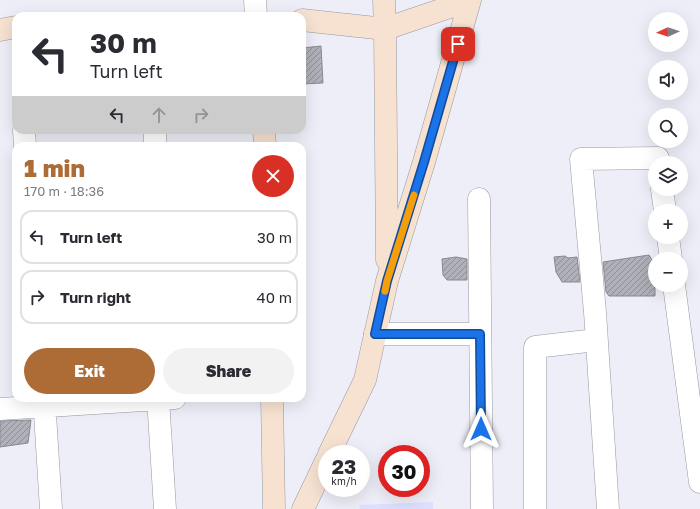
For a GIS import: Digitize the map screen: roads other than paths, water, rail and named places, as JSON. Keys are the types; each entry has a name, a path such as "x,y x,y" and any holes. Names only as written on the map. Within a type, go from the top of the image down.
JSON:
{"main road":[{"path":"384,0 387,281"},
{"path":"306,20 385,29 470,0"},
{"path":"333,445 365,380 387,281 424,162 470,0"},
{"path":"0,30 12,28"},
{"path":"272,402 274,509"},
{"path":"303,509 318,477"}],"street":[{"path":"255,0 256,12"},
{"path":"608,509 581,159 648,158"},
{"path":"479,199 482,509"},
{"path":"675,292 700,482"},
{"path":"375,334 480,334"},
{"path":"536,509 535,347 596,340"},
{"path":"0,409 44,402 51,509"},
{"path":"163,402 165,509"}]}
